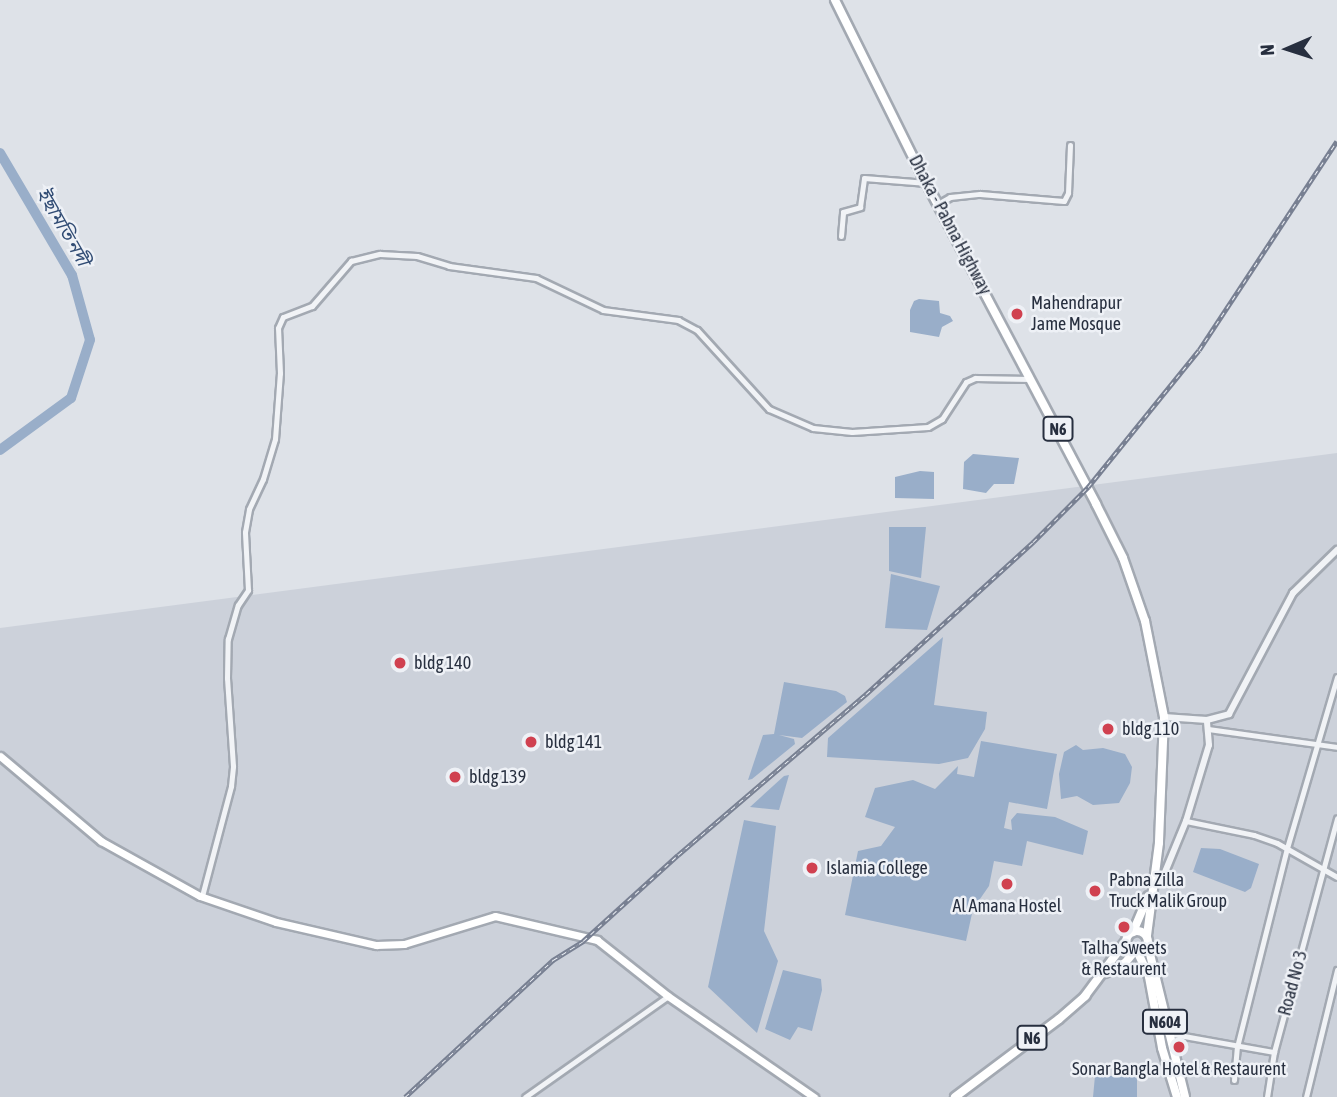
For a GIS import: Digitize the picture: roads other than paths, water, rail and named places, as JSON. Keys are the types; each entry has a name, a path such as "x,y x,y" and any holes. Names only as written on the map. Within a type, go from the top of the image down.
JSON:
{"highway":[{"name":"Dhaka - Pabna Highway","path":"835,0 927,183 1033,380 1123,558 1145,621 1164,717 1161,813 1147,936"},
{"name":"Dhaka - Pabna Highway","path":"1105,973 1133,932 1152,887"},
{"path":"1133,932 1147,936"},
{"name":"N604","path":"1147,936 1162,1048 1177,1097"},
{"name":"N604","path":"1126,941 1153,976 1185,1097"},
{"path":"1105,973 1125,963 1136,952 1148,946"},
{"name":"N6","path":"955,1097 1059,1019 1105,973"}],"main road":[{"path":"0,756 101,841 202,896 276,922 376,945 404,944 495,916 509,917 597,940 668,996 814,1097"}],"street":[{"path":"938,204 950,197 980,194 1064,201 1068,192 1070,145"},
{"path":"841,236 843,212 860,207 864,178 927,183"},
{"path":"202,896 231,786 233,766 227,678 228,639 237,605 248,590 247,517 263,480 275,439 280,373 278,327 283,317 312,306 351,261 380,254 417,256 449,266 536,278 603,310 678,320 697,330 769,409 813,428 852,432 928,427 942,419 966,382 975,378 1033,380"},
{"path":"1164,717 1207,720 1229,714 1293,593 1337,550"},
{"path":"1234,1080 1237,1047 1287,848 1337,677"},
{"path":"1152,887 1163,877 1186,821 1209,745 1207,720"},
{"path":"1208,729 1337,747"},
{"name":"Road No 3","path":"1267,1097 1274,1052 1337,818"},
{"path":"1186,821 1254,835 1287,848 1337,877"},
{"path":"1306,1097 1337,970"},
{"path":"525,1097 668,996"},
{"path":"1167,1033 1274,1052"}],"water":[{"path":"914,301 939,301 940,313 950,316 953,321 942,327 939,337 910,332 910,310"},
{"path":"973,454 1019,458 1014,484 994,484 986,493 963,489 964,462"},
{"path":"920,471 934,472 934,499 895,498 895,477"},
{"path":"889,527 926,527 921,578 889,571"},
{"path":"891,574 940,586 927,630 885,628"},
{"path":"943,637 934,705 987,712 985,729 968,758 939,764 827,757 828,738"},
{"path":"784,682 836,691 845,696 847,702 802,738 779,735 794,739 795,744 748,780 763,735 774,734"},
{"path":"981,741 1057,754 1047,809 1009,802 1004,828 1012,830 1011,820 1017,813 1055,817 1088,831 1083,855 1027,841 1022,866 994,861 989,886 973,909 966,941 845,915 858,851 881,846 895,827 865,817 875,788 913,780 935,789 958,766 957,774 974,777"},
{"path":"1076,745 1083,750 1103,748 1125,754 1132,767 1130,783 1119,803 1093,805 1077,796 1061,799 1059,774 1064,752"},
{"path":"789,775 779,810 750,807 784,776"},
{"path":"744,820 776,826 764,931 778,961 757,1033 708,987"},
{"path":"1201,848 1220,849 1259,864 1251,888 1245,892 1193,872"},
{"path":"783,970 821,979 822,990 812,1031 798,1027 790,1040 765,1029"},
{"path":"1095,1076 1137,1076 1137,1097 1093,1097"}],"waterway":[{"name":"ইছামতি নদী","path":"0,153 72,275 90,340 71,398 0,450"}],"railway":[{"path":"405,1097 553,960 583,941 678,855 866,694 1033,542 1088,487 1199,350 1337,141"}],"place":[{"name":"Mahendrapur Jame Mosque","path":"1017,314"},
{"name":"bldg 140","path":"400,663"},
{"name":"bldg 110","path":"1108,729"},
{"name":"bldg 141","path":"531,742"},
{"name":"bldg 139","path":"455,777"},
{"name":"Islamia College","path":"812,868"},
{"name":"Al Amana Hostel","path":"1007,884"},
{"name":"Pabna Zilla Truck Malik Group","path":"1095,891"},
{"name":"Talha Sweets & Restaurent","path":"1124,927"},
{"name":"Sonar Bangla Hotel & Restaurent","path":"1179,1047"}]}
